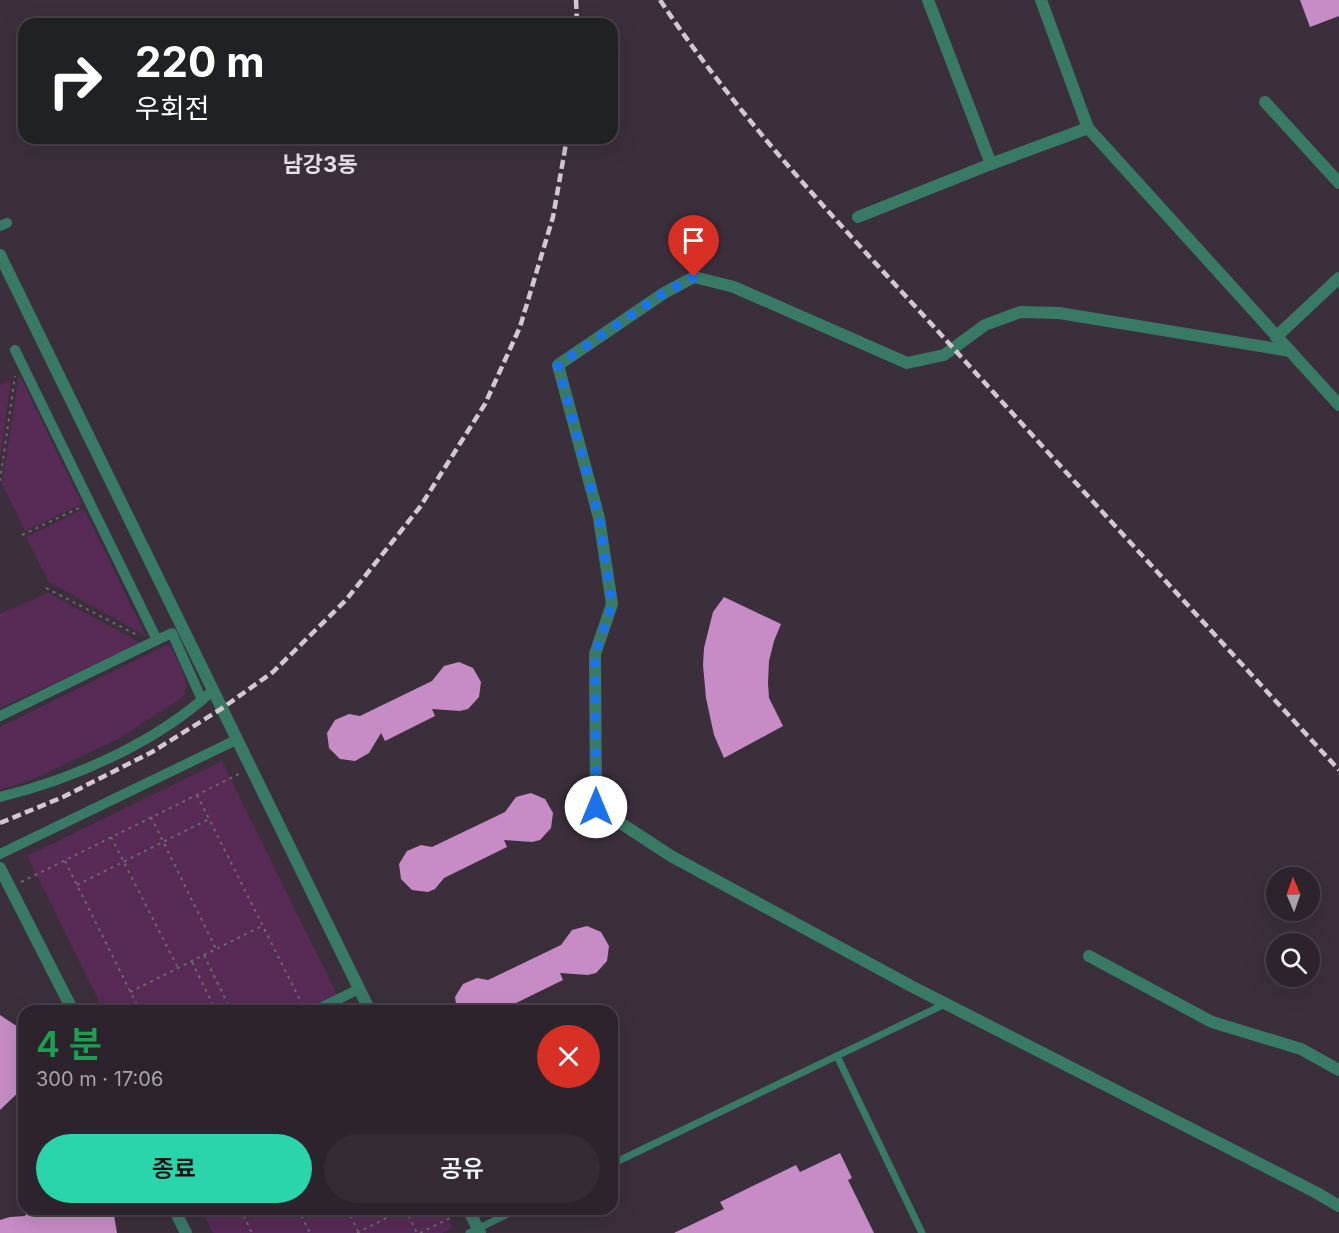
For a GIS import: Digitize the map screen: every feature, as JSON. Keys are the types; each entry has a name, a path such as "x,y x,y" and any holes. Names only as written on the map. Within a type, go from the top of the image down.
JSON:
{"street":[{"path":"928,0 991,164"},
{"path":"1041,0 1088,128 1339,405"},
{"path":"1265,102 1339,183"},
{"path":"858,217 1088,128"},
{"path":"0,255 367,1005"},
{"path":"1290,351 1059,313 1020,312 986,325 944,355 907,363 734,287 694,277 664,293 558,365 599,518 612,604 595,654 596,807 671,856 945,1004 1339,1206"},
{"path":"1276,337 1339,278"},
{"path":"16,353 90,503 154,641"},
{"path":"0,716 172,633 202,700"},
{"path":"0,797 36,788 85,769 136,744 194,708 212,691"},
{"path":"0,854 236,740"},
{"path":"0,868 70,1005"},
{"path":"1089,956 1212,1022 1301,1049 1339,1070"},
{"path":"326,1005 359,988"},
{"path":"177,1215 186,1233"},
{"path":"470,1215 475,1232"}],"lane":[{"path":"618,1161 945,1004"},
{"path":"837,1056 922,1233"},
{"path":"475,1232 507,1215"}],"path":[{"path":"0,481 16,353"},
{"path":"22,535 90,503"},
{"path":"46,588 154,641"},
{"path":"10,887 250,768"},
{"path":"197,795 302,1005"},
{"path":"152,817 216,949"},
{"path":"77,885 209,819"},
{"path":"111,837 178,968"},
{"path":"64,860 137,1005"},
{"path":"130,992 263,926"},
{"path":"204,955 228,1005"},
{"path":"192,961 213,1005"},
{"path":"243,1215 252,1233"},
{"path":"301,1215 310,1233"},
{"path":"350,1215 358,1233 393,1215"},
{"path":"408,1215 418,1233 456,1215"}],"shaded area":[{"path":"19,374 82,504 25,531 2,484"},
{"path":"11,380 0,459 0,385"},
{"path":"84,509 146,636 49,582 26,537"},
{"path":"48,593 141,643 0,708 0,614"},
{"path":"169,644 185,677 186,691 183,697 120,738 31,780 0,790 0,727"},
{"path":"222,761 342,1005 101,1005 27,856"},
{"path":"204,1215 446,1215 453,1228 442,1233 213,1233"}],"building":[{"path":"1300,0 1339,0 1339,16 1310,27"},
{"path":"724,597 781,624 769,661 768,683 769,698 783,726 724,758 714,735 706,698 703,665 704,648 713,612"},
{"path":"459,662 473,668 481,682 479,697 468,709 460,711 432,709 435,716 385,741 381,733 369,753 355,761 340,759 329,748 327,733 335,720 349,714 360,716 432,681 444,666"},
{"path":"531,793 545,799 553,813 551,828 540,840 532,842 504,840 507,847 444,878 435,889 428,892 412,890 401,879 399,864 407,851 421,845 432,847 505,812 516,797"},
{"path":"587,926 601,932 609,946 607,961 596,973 588,975 560,973 563,980 512,1005 456,1005 455,997 463,984 477,978 488,980 561,945 572,930"},
{"path":"0,1015 18,1027 18,1093 0,1110"},
{"path":"840,1153 852,1178 848,1180 874,1233 674,1233 724,1209 720,1202 796,1165 800,1172"},
{"path":"114,1215 117,1233 0,1233 0,1220 25,1216"}],"railway":[{"path":"576,0 577,18"},
{"path":"660,0 723,87 791,169 1339,770"},
{"path":"0,823 63,797 152,752 221,709 273,672 346,600 420,507 485,404 520,327 553,217 566,144"}],"district":[{"name":"남강3동","path":"320,164"}],"route":[{"path":"596,807 595,654 612,604 599,518 558,365 664,293 694,277"}]}
